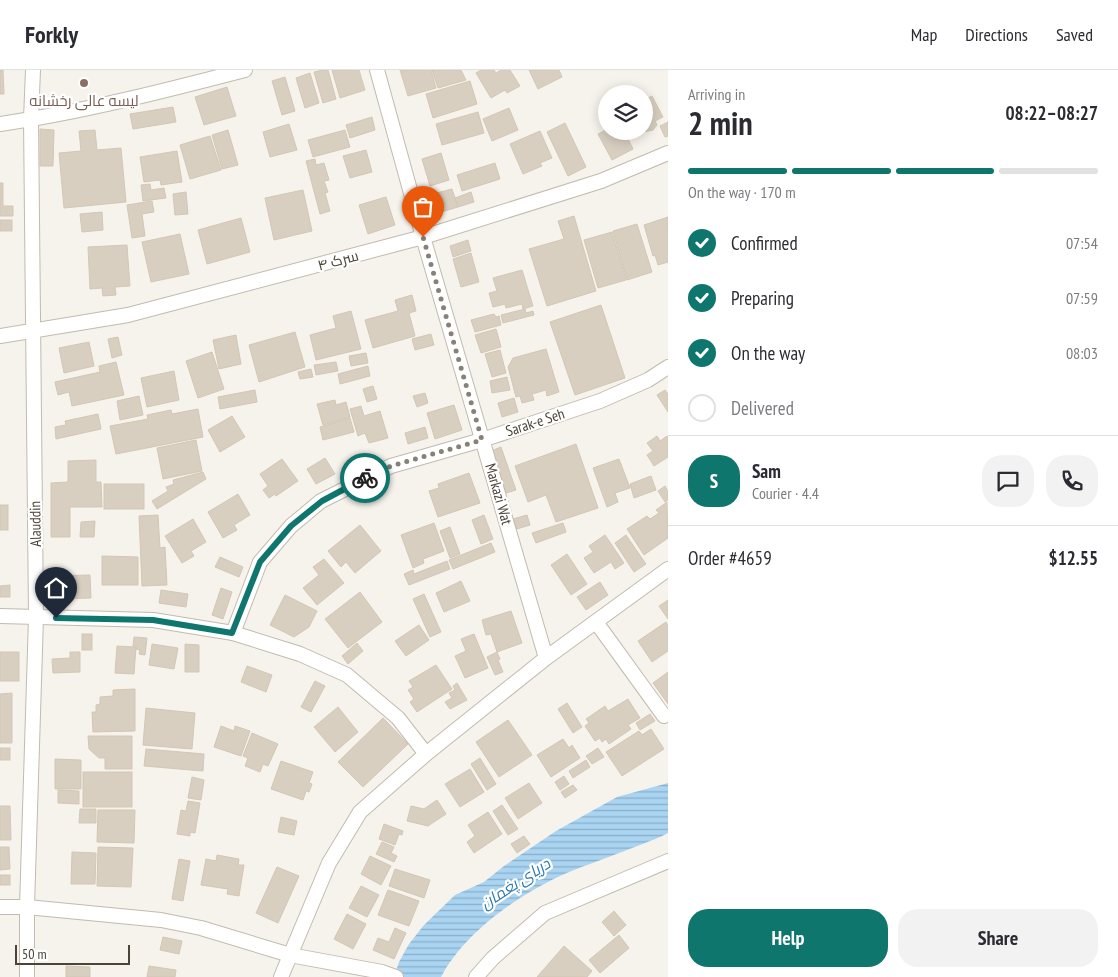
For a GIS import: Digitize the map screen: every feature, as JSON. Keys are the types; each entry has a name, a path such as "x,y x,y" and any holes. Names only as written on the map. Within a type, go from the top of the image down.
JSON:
{"street":[{"name":"Alauddin","path":"27,977 27,907 36,617 31,119 33,70"},
{"path":"0,124 183,86 245,70"},
{"name":"Markazi Wat","path":"377,70 423,237 546,658"},
{"name":"سرک ۴","path":"0,336 128,315 423,237 601,181 668,153"},
{"name":"Sarak-e Seh","path":"232,633 260,562 291,526 322,501 391,466 482,440 600,401 648,380 668,367"},
{"path":"281,977 329,863 360,812 426,754 546,658 668,569"},
{"path":"0,616 153,620 232,633 300,654 348,675 398,718 426,754"},
{"path":"596,622 664,716"},
{"path":"476,977 493,958 545,913 668,861"},
{"path":"0,907 27,907 161,920 201,928 290,955 382,972 396,977"}],"water":[{"name":"دریای پغمان","path":"668,783 668,833 560,876 520,898 501,911 467,942 452,959 441,977 394,977 399,962 409,944 424,925 455,895 484,882 556,831 617,797"}],"building":[{"path":"0,70 3,70 4,94 0,94"},
{"path":"328,70 336,99 323,103 314,72"},
{"path":"332,70 359,70 365,90 340,98"},
{"path":"400,70 431,70 436,88 408,96"},
{"path":"432,70 461,70 466,80 438,88"},
{"path":"481,70 494,70 496,73 501,70 510,70 520,86 507,93 505,90 491,98 476,73"},
{"path":"529,70 559,70 562,77 538,89"},
{"path":"310,73 319,103 305,108 296,78"},
{"path":"285,77 295,111 282,115 272,81"},
{"path":"470,81 477,104 433,118 426,94"},
{"path":"227,87 236,116 204,125 195,97"},
{"path":"653,98 663,117 655,121 657,125 653,130"},
{"path":"173,107 176,122 133,129 130,114"},
{"path":"509,108 518,130 492,141 483,119"},
{"path":"478,112 484,133 442,145 436,124"},
{"path":"372,117 375,130 350,138 346,125"},
{"path":"668,122 668,136 665,137 660,126"},
{"path":"565,123 586,167 568,176 547,132"},
{"path":"289,124 297,150 270,157 263,132"},
{"path":"40,129 54,130 53,166 40,166"},
{"path":"95,130 97,150 121,148 126,202 64,208 59,153 81,151 79,131"},
{"path":"228,130 238,165 222,169 212,135"},
{"path":"345,130 350,147 313,157 308,140"},
{"path":"540,131 552,158 540,163 542,166 523,174 510,144"},
{"path":"210,136 221,170 190,179 180,145"},
{"path":"601,140 628,140 633,149 612,160"},
{"path":"366,150 372,172 350,178 343,156"},
{"path":"177,151 182,182 161,185 160,180 144,182 140,157"},
{"path":"441,153 449,180 430,186 422,159"},
{"path":"315,159 316,165 324,163 329,180 324,181 328,192 325,193 330,211 320,214 306,161"},
{"path":"495,163 500,179 462,191 457,175"},
{"path":"0,183 3,183 3,206 13,206 13,216 0,216"},
{"path":"150,184 151,190 164,188 166,198 143,201 141,185"},
{"path":"452,189 458,207 438,213 433,194"},
{"path":"303,190 312,231 274,240 265,198"},
{"path":"186,192 188,214 175,215 173,194"},
{"path":"471,192 474,202 458,207 455,198"},
{"path":"386,197 395,225 368,234 359,205"},
{"path":"152,201 154,212 142,214 145,236 132,238 127,205"},
{"path":"102,212 103,230 82,232 80,214"},
{"path":"574,216 596,291 547,306 529,249 564,239 558,221"},
{"path":"668,217 668,262 658,265 655,255 653,256 644,225"},
{"path":"241,218 250,252 207,264 198,230"},
{"path":"0,220 12,220 12,231 0,231"},
{"path":"637,224 652,272 627,280 613,231"},
{"path":"612,232 626,280 598,288 584,240"},
{"path":"180,234 189,274 151,282 142,242"},
{"path":"468,240 471,251 453,257 450,246"},
{"path":"127,245 130,286 115,287 116,295 103,296 102,288 90,289 88,247"},
{"path":"471,253 479,282 461,287 453,259"},
{"path":"522,270 533,306 523,309 522,304 506,308 505,304 493,307 489,293 497,291 493,278"},
{"path":"412,295 416,311 409,313 415,336 373,348 365,320 398,311 395,300"},
{"path":"601,305 625,378 575,395 550,322"},
{"path":"525,309 526,313 533,311 534,315 503,323 501,315"},
{"path":"351,311 361,349 316,360 310,335 336,328 333,316"},
{"path":"494,314 496,317 499,316 501,325 475,332 471,320"},
{"path":"496,329 501,347 481,353 475,335"},
{"path":"295,332 305,367 259,382 249,345"},
{"path":"431,334 434,345 415,350 412,339"},
{"path":"236,335 241,364 219,369 213,340"},
{"path":"118,337 122,355 112,358 108,339"},
{"path":"89,342 94,366 64,373 59,348"},
{"path":"546,349 559,392 547,396 546,390 532,394 534,400 522,403 520,396 516,397 508,367 513,358"},
{"path":"500,350 506,373 492,377 485,354"},
{"path":"212,352 224,389 198,398 186,361"},
{"path":"366,353 368,363 351,366 349,356"},
{"path":"116,362 124,395 72,406 69,392 58,395 55,382 100,372 99,366"},
{"path":"336,362 338,371 316,375 314,365"},
{"path":"368,366 370,376 340,384 338,374"},
{"path":"311,369 313,377 300,379 298,372"},
{"path":"174,371 179,400 147,407 141,378"},
{"path":"507,377 510,390 492,393 490,381"},
{"path":"373,386 377,399 367,402 363,389"},
{"path":"255,390 257,402 220,409 218,397"},
{"path":"665,390 668,394 668,412 657,395"},
{"path":"425,393 428,403 417,407 413,396"},
{"path":"139,396 143,415 120,420 117,401"},
{"path":"514,398 518,412 502,417 498,403"},
{"path":"335,400 336,405 346,402 350,417 323,425 317,404"},
{"path":"454,405 462,430 435,439 427,413"},
{"path":"361,406 364,416 380,411 388,438 369,443 365,433 358,436 350,409"},
{"path":"198,409 203,437 116,454 110,426 148,419 147,415 171,410 172,414"},
{"path":"98,414 101,429 56,439 55,427 66,425 65,421"},
{"path":"232,416 245,437 220,452 208,430"},
{"path":"350,418 354,432 323,440 320,427"},
{"path":"425,427 428,438 408,444 405,433"},
{"path":"657,436 660,441 667,436 668,457 654,466 647,455 653,451 647,443"},
{"path":"196,440 202,471 163,479 157,448"},
{"path":"576,444 598,508 556,522 546,495 528,502 515,466"},
{"path":"501,447 516,490 506,493 491,451"},
{"path":"325,458 335,474 316,484 307,469"},
{"path":"282,459 298,481 276,496 275,494 269,498 263,490 268,486 260,474"},
{"path":"619,459 630,488 615,493 618,502 607,507 593,468"},
{"path":"96,460 96,482 101,482 102,507 70,507 70,537 51,537 51,483 68,482 68,461"},
{"path":"203,472 206,479 157,509 152,501 168,491 166,487 174,484 173,480"},
{"path":"469,473 480,503 438,517 429,491 439,488 438,484"},
{"path":"651,476 656,490 634,498 630,484"},
{"path":"104,484 144,484 144,509 104,509"},
{"path":"665,486 668,491 668,500 665,502 658,491"},
{"path":"238,494 250,515 234,525 237,530 223,538 208,512"},
{"path":"667,502 668,538 644,555 627,529 647,516 650,519 659,513 656,510"},
{"path":"0,505 8,505 8,530 0,530"},
{"path":"158,515 160,548 165,547 167,585 142,586 139,516"},
{"path":"484,515 493,539 481,544 472,520"},
{"path":"527,515 530,525 517,529 513,519"},
{"path":"193,519 206,542 191,551 194,556 182,563 165,536"},
{"path":"95,521 94,537 80,537 81,522"},
{"path":"434,523 444,551 423,559 424,563 413,568 401,535"},
{"path":"563,523 566,532 536,543 532,533"},
{"path":"360,525 381,551 355,573 346,562 341,567 328,551"},
{"path":"450,527 460,554 450,558 440,531"},
{"path":"605,535 624,563 615,569 611,562 594,573 584,558 593,552 589,546"},
{"path":"626,535 646,564 634,572 615,543"},
{"path":"491,543 495,552 453,569 449,560"},
{"path":"567,554 587,584 571,595 551,565"},
{"path":"102,556 138,557 138,585 102,585"},
{"path":"220,557 243,567 239,577 215,567"},
{"path":"324,559 344,583 317,605 303,588 319,575 313,567"},
{"path":"447,561 450,569 409,585 404,574 413,570 414,574"},
{"path":"90,575 91,598 49,599 49,576"},
{"path":"461,581 470,601 444,612 436,593"},
{"path":"600,582 608,595 586,610 577,597"},
{"path":"10,585 10,597 0,597 0,586"},
{"path":"221,588 232,592 223,619 212,615"},
{"path":"161,590 188,594 186,607 159,603"},
{"path":"360,592 382,622 348,648 325,619"},
{"path":"424,594 441,632 430,637 413,599"},
{"path":"285,595 317,611 309,627 294,637 270,625"},
{"path":"668,600 668,619 659,606"},
{"path":"511,611 522,643 497,652 491,634 486,635 482,620"},
{"path":"666,622 668,626 668,651 652,662 638,641"},
{"path":"419,625 429,640 406,656 395,641"},
{"path":"82,634 92,634 92,650 82,650"},
{"path":"474,634 488,668 465,678 455,656 466,651 461,639"},
{"path":"134,637 147,638 145,655 139,654 140,650 133,646"},
{"path":"357,643 363,651 348,664 342,656"},
{"path":"152,644 178,648 174,669 149,665"},
{"path":"185,644 199,645 199,672 185,672"},
{"path":"117,646 136,647 134,674 115,673"},
{"path":"0,652 19,652 19,681 0,681"},
{"path":"70,652 80,652 80,672 53,673 52,659 70,658"},
{"path":"497,652 503,672 495,675 487,657"},
{"path":"436,665 452,689 417,712 410,702 414,699 408,690 413,687 409,681"},
{"path":"247,666 272,675 266,692 241,682"},
{"path":"668,672 668,704 653,683"},
{"path":"315,681 325,686 311,712 301,707"},
{"path":"457,683 467,700 450,709 445,702 452,698 449,693 455,690 453,686"},
{"path":"135,689 135,731 93,732 92,712 96,712 96,705 100,704 100,697 113,696 113,690"},
{"path":"12,693 12,743 0,743 0,694"},
{"path":"628,699 640,718 628,725 631,729 609,744 606,739 602,742 600,738 595,741 585,726 589,723 586,719 605,706 608,711"},
{"path":"567,703 582,727 573,733 558,709"},
{"path":"338,707 358,732 335,752 314,727"},
{"path":"146,708 195,713 192,749 143,745"},
{"path":"650,714 655,721 640,730 636,723"},
{"path":"383,718 408,744 363,787 338,762"},
{"path":"508,720 532,755 499,777 476,742"},
{"path":"221,726 234,731 235,726 250,731 241,756 214,747"},
{"path":"651,729 664,749 622,776 606,752 639,731 642,735"},
{"path":"252,733 278,744 268,766 263,764 260,772 245,766 248,758 243,756"},
{"path":"88,736 132,736 132,769 105,769 105,758 99,758 89,749"},
{"path":"563,739 569,748 572,745 580,758 551,777 537,755"},
{"path":"0,748 10,748 10,760 0,760"},
{"path":"598,748 604,757 592,764 586,756"},
{"path":"146,749 204,754 203,771 144,766"},
{"path":"480,758 496,784 487,790 471,764"},
{"path":"55,759 81,760 81,789 55,789"},
{"path":"586,760 590,767 573,778 569,771"},
{"path":"281,761 313,772 309,783 312,784 309,792 306,791 303,800 271,789"},
{"path":"470,769 484,792 460,807 445,784"},
{"path":"83,772 132,772 132,807 83,807"},
{"path":"564,776 569,784 560,790 555,782"},
{"path":"192,777 204,780 201,800 188,798"},
{"path":"529,783 542,803 518,819 505,798"},
{"path":"573,785 577,790 565,798 561,792"},
{"path":"58,790 79,791 79,804 58,803"},
{"path":"437,800 446,814 428,826 407,821 411,806 424,809"},
{"path":"188,801 200,803 195,833 190,832 190,836 177,834 181,810 186,811"},
{"path":"502,805 518,829 508,835 493,811"},
{"path":"0,806 10,806 11,840 0,840"},
{"path":"80,809 96,809 96,823 79,823"},
{"path":"98,810 135,810 134,843 97,842"},
{"path":"488,812 502,834 474,853 467,842 475,836 468,825"},
{"path":"281,817 297,821 294,835 278,832"},
{"path":"384,824 403,831 402,835 399,834 395,845 379,839"},
{"path":"524,836 530,844 517,853 511,844"},
{"path":"382,842 394,847 391,853 397,856 394,862 376,854"},
{"path":"0,847 9,847 10,869 0,870"},
{"path":"98,847 133,848 131,887 97,886"},
{"path":"72,852 96,853 95,884 71,884"},
{"path":"217,855 239,859 238,865 244,865 239,896 227,894 228,889 201,885 206,859 216,861"},
{"path":"370,856 391,866 381,885 361,874"},
{"path":"179,859 190,861 183,901 172,899"},
{"path":"277,867 299,876 278,923 256,913"},
{"path":"395,869 430,880 424,898 389,886"},
{"path":"0,875 10,875 10,885 0,885"},
{"path":"361,886 379,895 367,917 349,908"},
{"path":"388,890 419,901 409,926 378,915"},
{"path":"614,911 626,925 614,936 602,922"},
{"path":"347,914 366,924 353,949 334,939"},
{"path":"395,928 406,933 394,959 373,950 378,938 389,942"},
{"path":"619,935 629,948 600,973 589,960"},
{"path":"163,937 182,941 179,954 160,950"},
{"path":"564,946 592,971 587,977 537,977"},
{"path":"66,966 90,967 90,977 66,977"},
{"path":"149,966 176,970 175,977 147,977"}],"way so far":[{"path":"365,478 391,466 482,440 423,237"}],"place":[{"name":"لیسه عالی رخشانه","path":"84,83"}],"route":[{"path":"56,618 153,620 232,633 260,562 291,526 322,501 365,478"}]}
